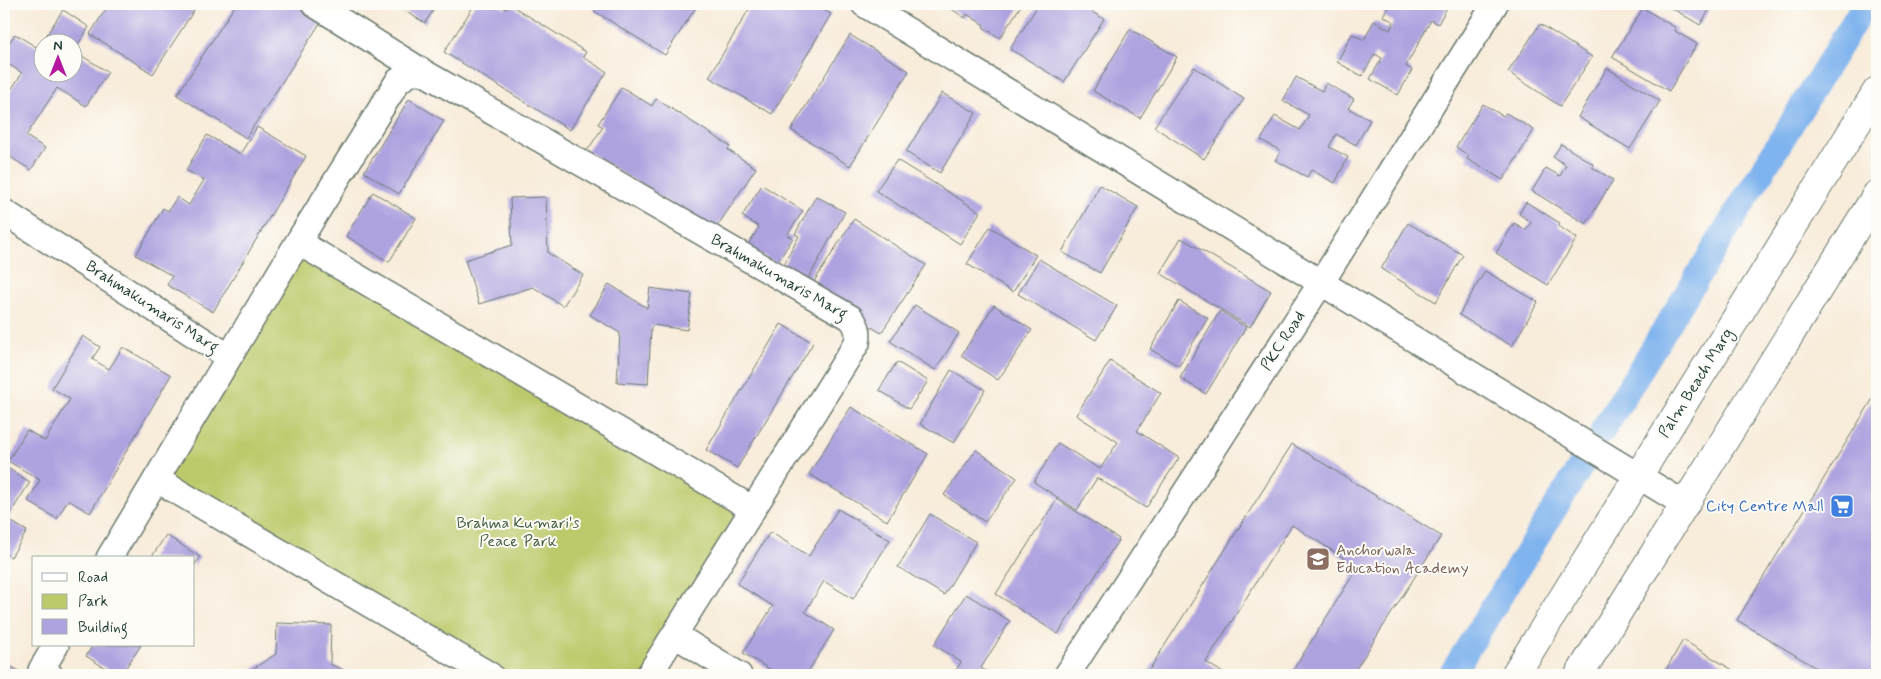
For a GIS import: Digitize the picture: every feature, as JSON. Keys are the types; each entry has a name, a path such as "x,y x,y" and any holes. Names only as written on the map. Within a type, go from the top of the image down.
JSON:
{"main road":[{"name":"Palm Beach Marg","path":"1515,675 1877,91"},
{"path":"1579,675 1873,211"}],"street":[{"path":"314,4 423,72"},
{"path":"864,4 1686,505"},
{"name":"PKC Road","path":"1067,675 1321,282 1495,4"},
{"path":"229,357 398,81 412,72 423,72"},
{"name":"Brahmakumaris Marg","path":"423,72 851,318 857,325 859,333 857,343 650,675"},
{"name":"Brahmakumaris Marg","path":"4,212 229,357 110,556"},
{"path":"298,242 754,509"},
{"path":"156,479 490,675"},
{"path":"675,635 739,675"},
{"path":"50,675 41,670 55,646"}],"green space":[{"name":"Brahma Kumari's Peace Park","path":"298,242 753,509 649,675 490,675 156,479"}],"building":[{"path":"109,4 198,4 153,74 90,34"},
{"path":"236,4 303,4 324,17 246,138 177,95"},
{"path":"393,4 437,4 425,23"},
{"path":"475,4 497,4 506,9 509,4 586,52 583,57 607,72 570,130 444,52"},
{"path":"599,4 698,4 665,55 594,11"},
{"path":"752,4 813,4 831,14 772,114 709,77"},
{"path":"948,4 1022,4 1000,38 967,14 965,18 947,6"},
{"path":"1039,4 1079,4 1104,19 1064,82 1010,49"},
{"path":"1389,4 1449,4 1438,24 1431,20 1406,66 1412,70 1398,95 1370,79 1382,58 1375,54 1362,76 1337,62 1352,34 1364,40 1374,21 1390,30 1394,22 1383,16"},
{"path":"1665,4 1713,4 1700,25"},
{"path":"1643,8 1676,28 1675,31 1697,44 1669,91 1612,57"},
{"path":"63,10 89,27 82,38 82,32 49,32"},
{"path":"1540,24 1592,57 1560,106 1508,72"},
{"path":"1130,29 1177,57 1140,118 1093,91"},
{"path":"15,34 32,44 32,82 82,82 82,56 108,72 86,106 57,88 26,136 45,148 31,170 7,155 4,160 4,90 9,93 22,73 4,61 4,51"},
{"path":"850,35 909,71 850,166 791,130"},
{"path":"1194,67 1244,99 1204,159 1154,127"},
{"path":"1607,68 1660,101 1630,149 1578,117"},
{"path":"1296,77 1322,91 1326,83 1354,99 1348,108 1370,120 1356,145 1336,134 1329,147 1348,157 1335,183 1311,170 1307,177 1275,160 1281,151 1261,140 1275,116 1300,130 1309,115 1283,101"},
{"path":"622,87 652,106 656,99 730,146 728,150 756,168 714,231 587,151 603,127 598,124"},
{"path":"942,93 976,113 940,173 906,152"},
{"path":"409,99 444,121 399,194 364,172"},
{"path":"1483,104 1503,116 1506,113 1534,130 1503,180 1467,159 1469,156 1456,147"},
{"path":"257,127 306,156 213,312 167,285 172,276 136,255 163,208 168,211 177,197 189,205 204,180 186,170 207,135 240,154"},
{"path":"1561,144 1593,164 1592,167 1613,180 1586,224 1532,191 1546,168 1560,176 1566,165 1553,157"},
{"path":"897,160 980,212 960,244 876,191"},
{"path":"762,185 803,211 787,235 793,238 776,264 747,246 759,227 742,216"},
{"path":"1100,185 1138,207 1100,273 1062,252"},
{"path":"373,192 416,218 389,262 346,236"},
{"path":"816,196 845,212 807,281 782,268 799,236 795,234"},
{"path":"546,197 548,253 583,275 563,306 533,287 479,304 465,260 512,245 510,198"},
{"path":"1526,202 1560,223 1558,226 1577,238 1548,285 1496,253 1514,223 1526,230 1531,222 1519,214"},
{"path":"854,219 926,265 881,333 810,288"},
{"path":"1408,223 1463,255 1436,302 1381,269"},
{"path":"990,227 1036,255 1013,292 967,264"},
{"path":"1181,238 1271,291 1250,327 1160,273"},
{"path":"1039,259 1117,306 1096,340 1018,294"},
{"path":"1485,271 1538,302 1512,346 1459,315"},
{"path":"609,284 647,308 650,288 692,294 687,330 653,325 651,328 648,384 617,382 620,333 590,315"},
{"path":"1179,301 1208,318 1179,366 1150,349"},
{"path":"915,305 959,333 935,370 890,341"},
{"path":"994,305 1032,330 998,380 961,356"},
{"path":"1220,311 1246,327 1206,394 1180,378"},
{"path":"781,324 813,343 737,468 706,450"},
{"path":"83,336 100,347 92,359 109,369 123,347 171,375 90,513 68,500 57,519 28,501 40,480 8,461 27,430 45,441 70,399 52,388"},
{"path":"1110,361 1161,393 1137,431 1179,458 1146,508 1097,478 1077,510 1034,482 1058,443 1100,469 1118,442 1076,415"},
{"path":"897,362 928,381 909,409 879,390"},
{"path":"951,370 985,390 954,443 920,424"},
{"name":"City Centre Mall","path":"1877,392 1877,675 1828,675 1737,620"},
{"path":"851,407 928,454 887,521 809,474"},
{"path":"1292,444 1441,536 1352,675 1290,675 1358,567 1292,525 1206,662 1226,675 1146,675"},
{"path":"976,450 1017,478 985,522 944,495"},
{"path":"4,466 30,482 7,519 27,531 11,557 4,553"},
{"path":"1057,499 1119,539 1058,634 996,594"},
{"path":"838,509 890,540 853,599 824,581 805,612 834,630 806,675 779,675 743,653 773,606 737,584 770,532 809,556"},
{"path":"930,514 976,542 944,595 898,567"},
{"path":"166,535 200,557 195,564 195,556 152,556"},
{"path":"966,594 1010,621 981,668 993,675 953,675 961,662 934,645"},
{"path":"277,623 331,625 330,664 355,675 243,675 276,654"},
{"path":"1683,640 1741,675 1663,675"},
{"path":"92,646 140,646 121,675 116,675 86,656"},
{"path":"4,662 22,673 20,675 4,675"}],"waterway":[{"path":"1603,430 1865,4"},
{"path":"1451,675 1581,466"}],"place":[{"name":"City Centre Mall","path":"1842,506"},
{"name":"Anchorwala Education Academy","path":"1318,559"}]}
